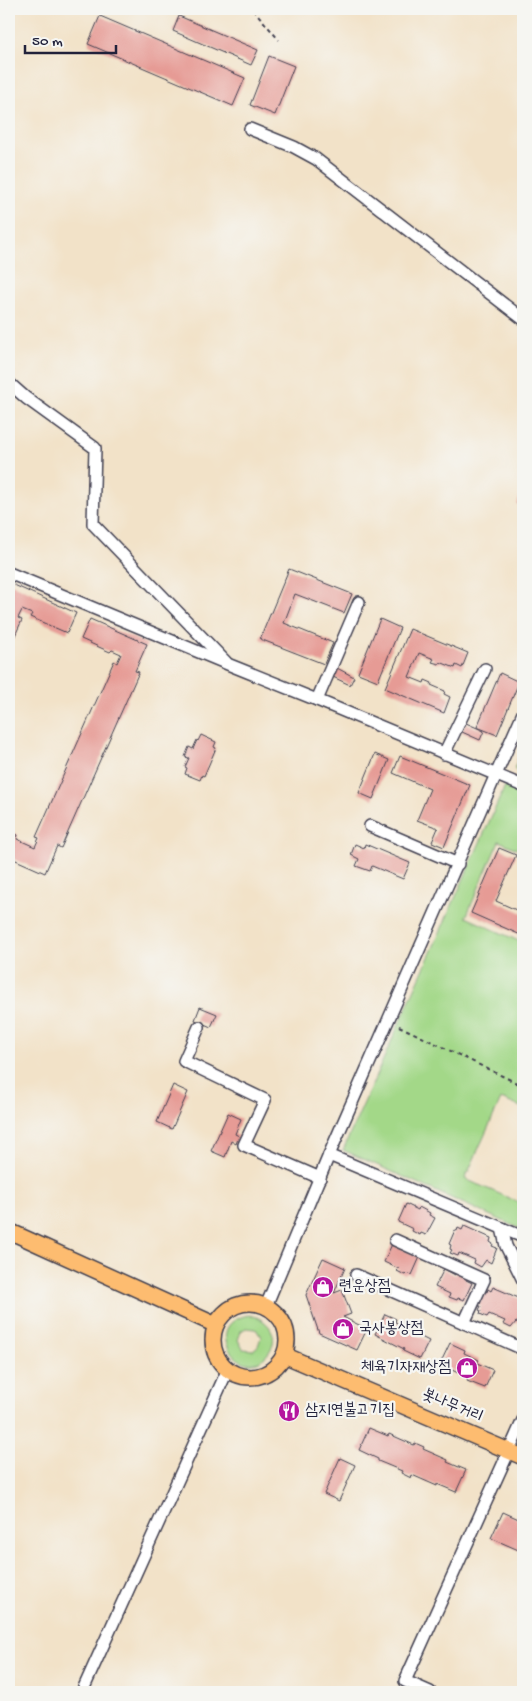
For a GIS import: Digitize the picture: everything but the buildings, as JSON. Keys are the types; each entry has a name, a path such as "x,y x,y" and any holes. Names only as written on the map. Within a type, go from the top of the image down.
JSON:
{"main road":[{"path":"9,1231 216,1325"},
{"path":"250,1303 266,1306 278,1316 286,1331 287,1339 284,1354 274,1368 259,1375 243,1376 222,1364 214,1349 213,1341 216,1325 226,1311 241,1304 250,1303"},
{"name":"봇나무거리","path":"284,1354 517,1454"}],"street":[{"path":"250,129 294,147 316,159 523,319"},
{"path":"9,383 26,398 94,448 93,524 230,665"},
{"path":"9,573 523,786"},
{"path":"317,700 359,602"},
{"path":"444,754 485,669"},
{"path":"266,1306 329,1155 523,713"},
{"path":"370,826 458,864"},
{"path":"199,1026 184,1061 265,1100 244,1145 320,1178"},
{"path":"329,1155 523,1237"},
{"path":"502,1228 506,1246 523,1280"},
{"path":"395,1240 484,1280 464,1323"},
{"path":"356,1275 523,1349"},
{"path":"82,1692 228,1369"},
{"path":"430,1692 405,1681 517,1454 523,1420"}],"path":[{"path":"253,9 280,40"},
{"path":"388,1021 523,1086"}],"green space":[{"path":"523,746 523,776 514,769"},
{"path":"505,786 523,795 523,852 499,841 466,917 523,943 523,1108 501,1099 465,1179 523,1204 523,1230 343,1150"},
{"path":"249,1315 261,1320 270,1328 273,1334 272,1346 269,1352 259,1361 248,1363 238,1359 230,1351 226,1340 227,1330 234,1321","holes":["246,1328 256,1329 261,1337 258,1346 253,1350 243,1349 238,1340 241,1331"]}],"place":[{"name":"련운상점","path":"323,1287"},
{"name":"국사봉상점","path":"343,1329"},
{"name":"체육기자재상점","path":"467,1368"},
{"name":"삼지연불고기집","path":"289,1411"}]}
